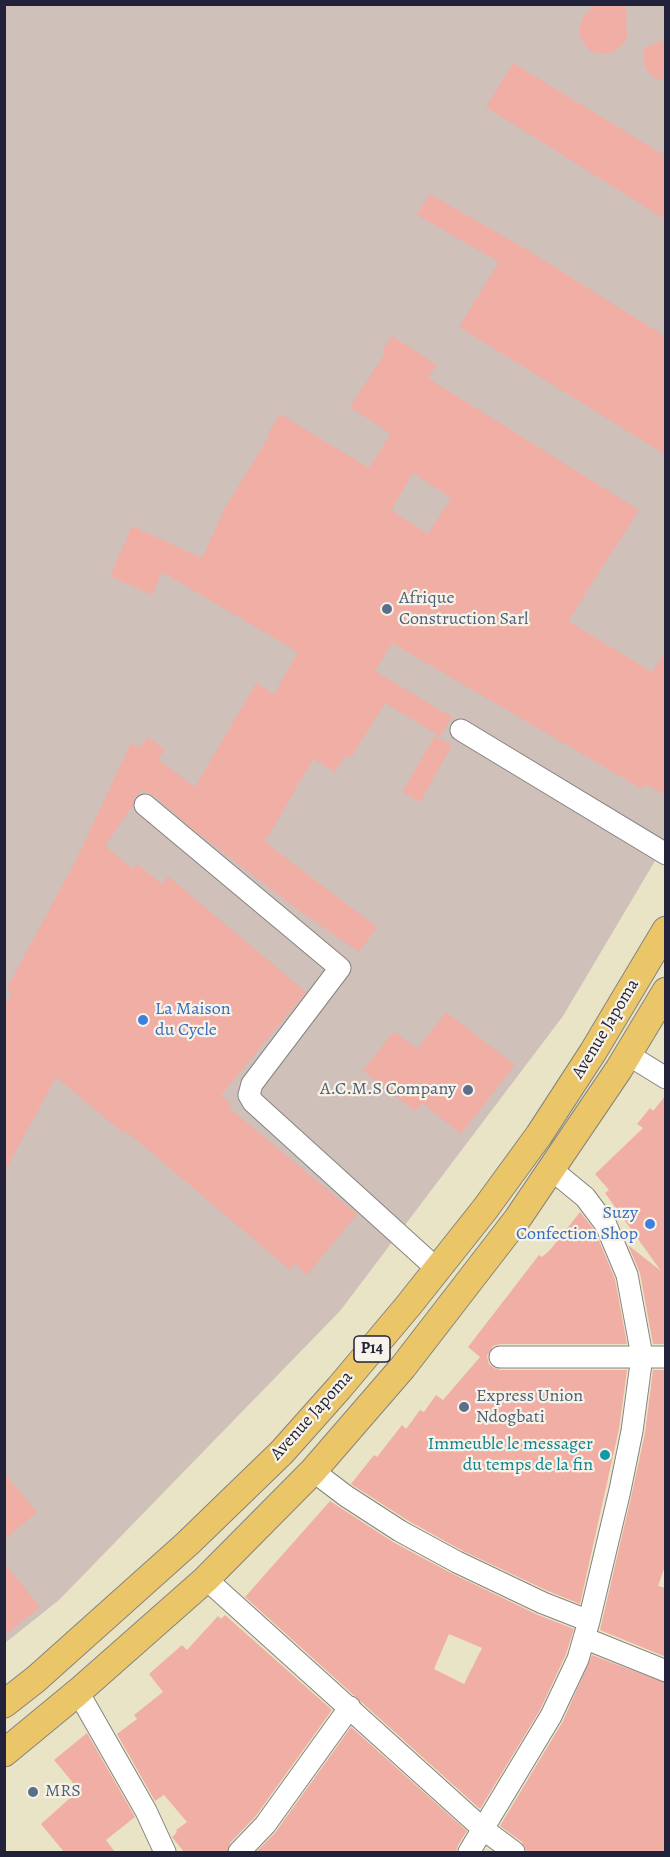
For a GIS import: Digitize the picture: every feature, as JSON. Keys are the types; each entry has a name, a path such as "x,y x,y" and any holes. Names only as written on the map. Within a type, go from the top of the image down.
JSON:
{"main road":[{"name":"Avenue Japoma","path":"4,1704 36,1679 188,1543 282,1452 339,1388 485,1209 539,1135 593,1052 666,930"},
{"name":"Avenue Japoma","path":"4,1753 69,1700 206,1579 313,1471 403,1367 518,1218 552,1170 666,991"},
{"path":"36,1679 69,1700"}],"street":[{"path":"461,730 666,854"},
{"path":"145,805 340,968 252,1084 249,1095 253,1102 437,1269"},
{"path":"627,1054 666,1078"},
{"path":"469,1852 551,1716 578,1659 621,1490 642,1356 627,1275 606,1225 585,1197 552,1170"},
{"path":"500,1357 666,1357"},
{"path":"313,1471 346,1496 400,1531 457,1562 543,1603 666,1671"},
{"path":"206,1579 350,1707 483,1830 514,1852"},
{"path":"69,1700 146,1811 165,1852"},
{"path":"239,1852 265,1825 350,1707"}],"shaded area":[{"path":"5,5 665,5 665,844 563,1016 340,1311 59,1600 5,1643"}],"building":[{"path":"595,4 626,4 627,39 618,49 609,53 599,54 591,51 580,36 579,26 583,17"},
{"path":"666,39 666,81 653,77 648,72 644,65 644,48"},
{"path":"513,63 666,156 666,220 486,107"},
{"path":"430,194 531,252 666,337 666,455 459,327 499,262 417,215"},
{"path":"392,336 437,365 428,378 639,510 568,621 652,672 666,650 666,795 645,784 642,789 392,643 375,671 452,717 440,736 385,703 351,758 346,755 335,772 313,759 265,842 377,927 359,952 301,912 194,830 153,795 142,790 135,797 133,805 105,846 133,869 137,864 162,884 168,876 306,992 221,1095 232,1105 229,1108 357,1214 307,1275 294,1264 290,1270 126,1131 124,1134 56,1077 4,1173 4,1007 12,993 7,988 77,858 131,743 140,748 148,737 165,750 158,759 195,787 256,683 274,694 298,652 162,572 152,595 110,576 132,526 202,558 225,508 280,414 369,468 391,434 350,407 385,353 382,351","holes":["413,473 451,498 428,534 391,510"]},
{"path":"435,736 452,745 420,802 402,792"},
{"path":"446,1012 515,1065 461,1134 422,1103 415,1111 363,1071 394,1031 417,1049"},
{"name":"Suzy Confection Shop","path":"666,1095 666,1344 653,1344 640,1273 628,1245 661,1271 605,1193 609,1190 595,1174 643,1128 637,1124 650,1108 653,1111"},
{"path":"580,1212 595,1231 615,1279 627,1344 500,1344 493,1346 487,1356 489,1364 500,1370 627,1370 619,1429 580,1604 463,1551 407,1520 351,1484 374,1455 377,1457 402,1425 406,1429 420,1410 424,1412 436,1395 443,1400 480,1357 468,1347 539,1255 542,1257 550,1250"},
{"path":"653,1370 666,1370 666,1563 658,1586 666,1588 666,1657 600,1630 645,1433"},
{"path":"4,1473 37,1512 4,1540"},
{"path":"330,1501 393,1542 451,1573 538,1615 574,1629 566,1654 540,1710 480,1809 245,1597","holes":["449,1634 482,1648 464,1684 434,1669"]},
{"path":"4,1563 40,1607 4,1636"},
{"path":"225,1615 332,1710 255,1817 230,1843 227,1852 184,1852 172,1837 177,1832 176,1830 187,1822 164,1795 155,1801 117,1734 137,1719 134,1715 163,1692 149,1674 182,1645 187,1650 218,1616 221,1619"},
{"path":"592,1655 666,1683 666,1852 527,1852 522,1842 500,1826 563,1721"},
{"path":"351,1727 467,1831 456,1852 256,1852 275,1833"},
{"path":"87,1733 135,1817 106,1840 115,1852 64,1852 41,1824 79,1790 54,1760"}],"place":[{"name":"Afrique Construction Sarl","path":"387,609"},
{"name":"La Maison du Cycle","path":"143,1020"},
{"name":"A.C.M.S Company","path":"468,1090"},
{"name":"Suzy Confection Shop","path":"650,1224"},
{"name":"Express Union Ndogbati","path":"464,1407"},
{"name":"Immeuble le messager du temps de la fin","path":"605,1455"},
{"name":"MRS","path":"33,1792"}]}
